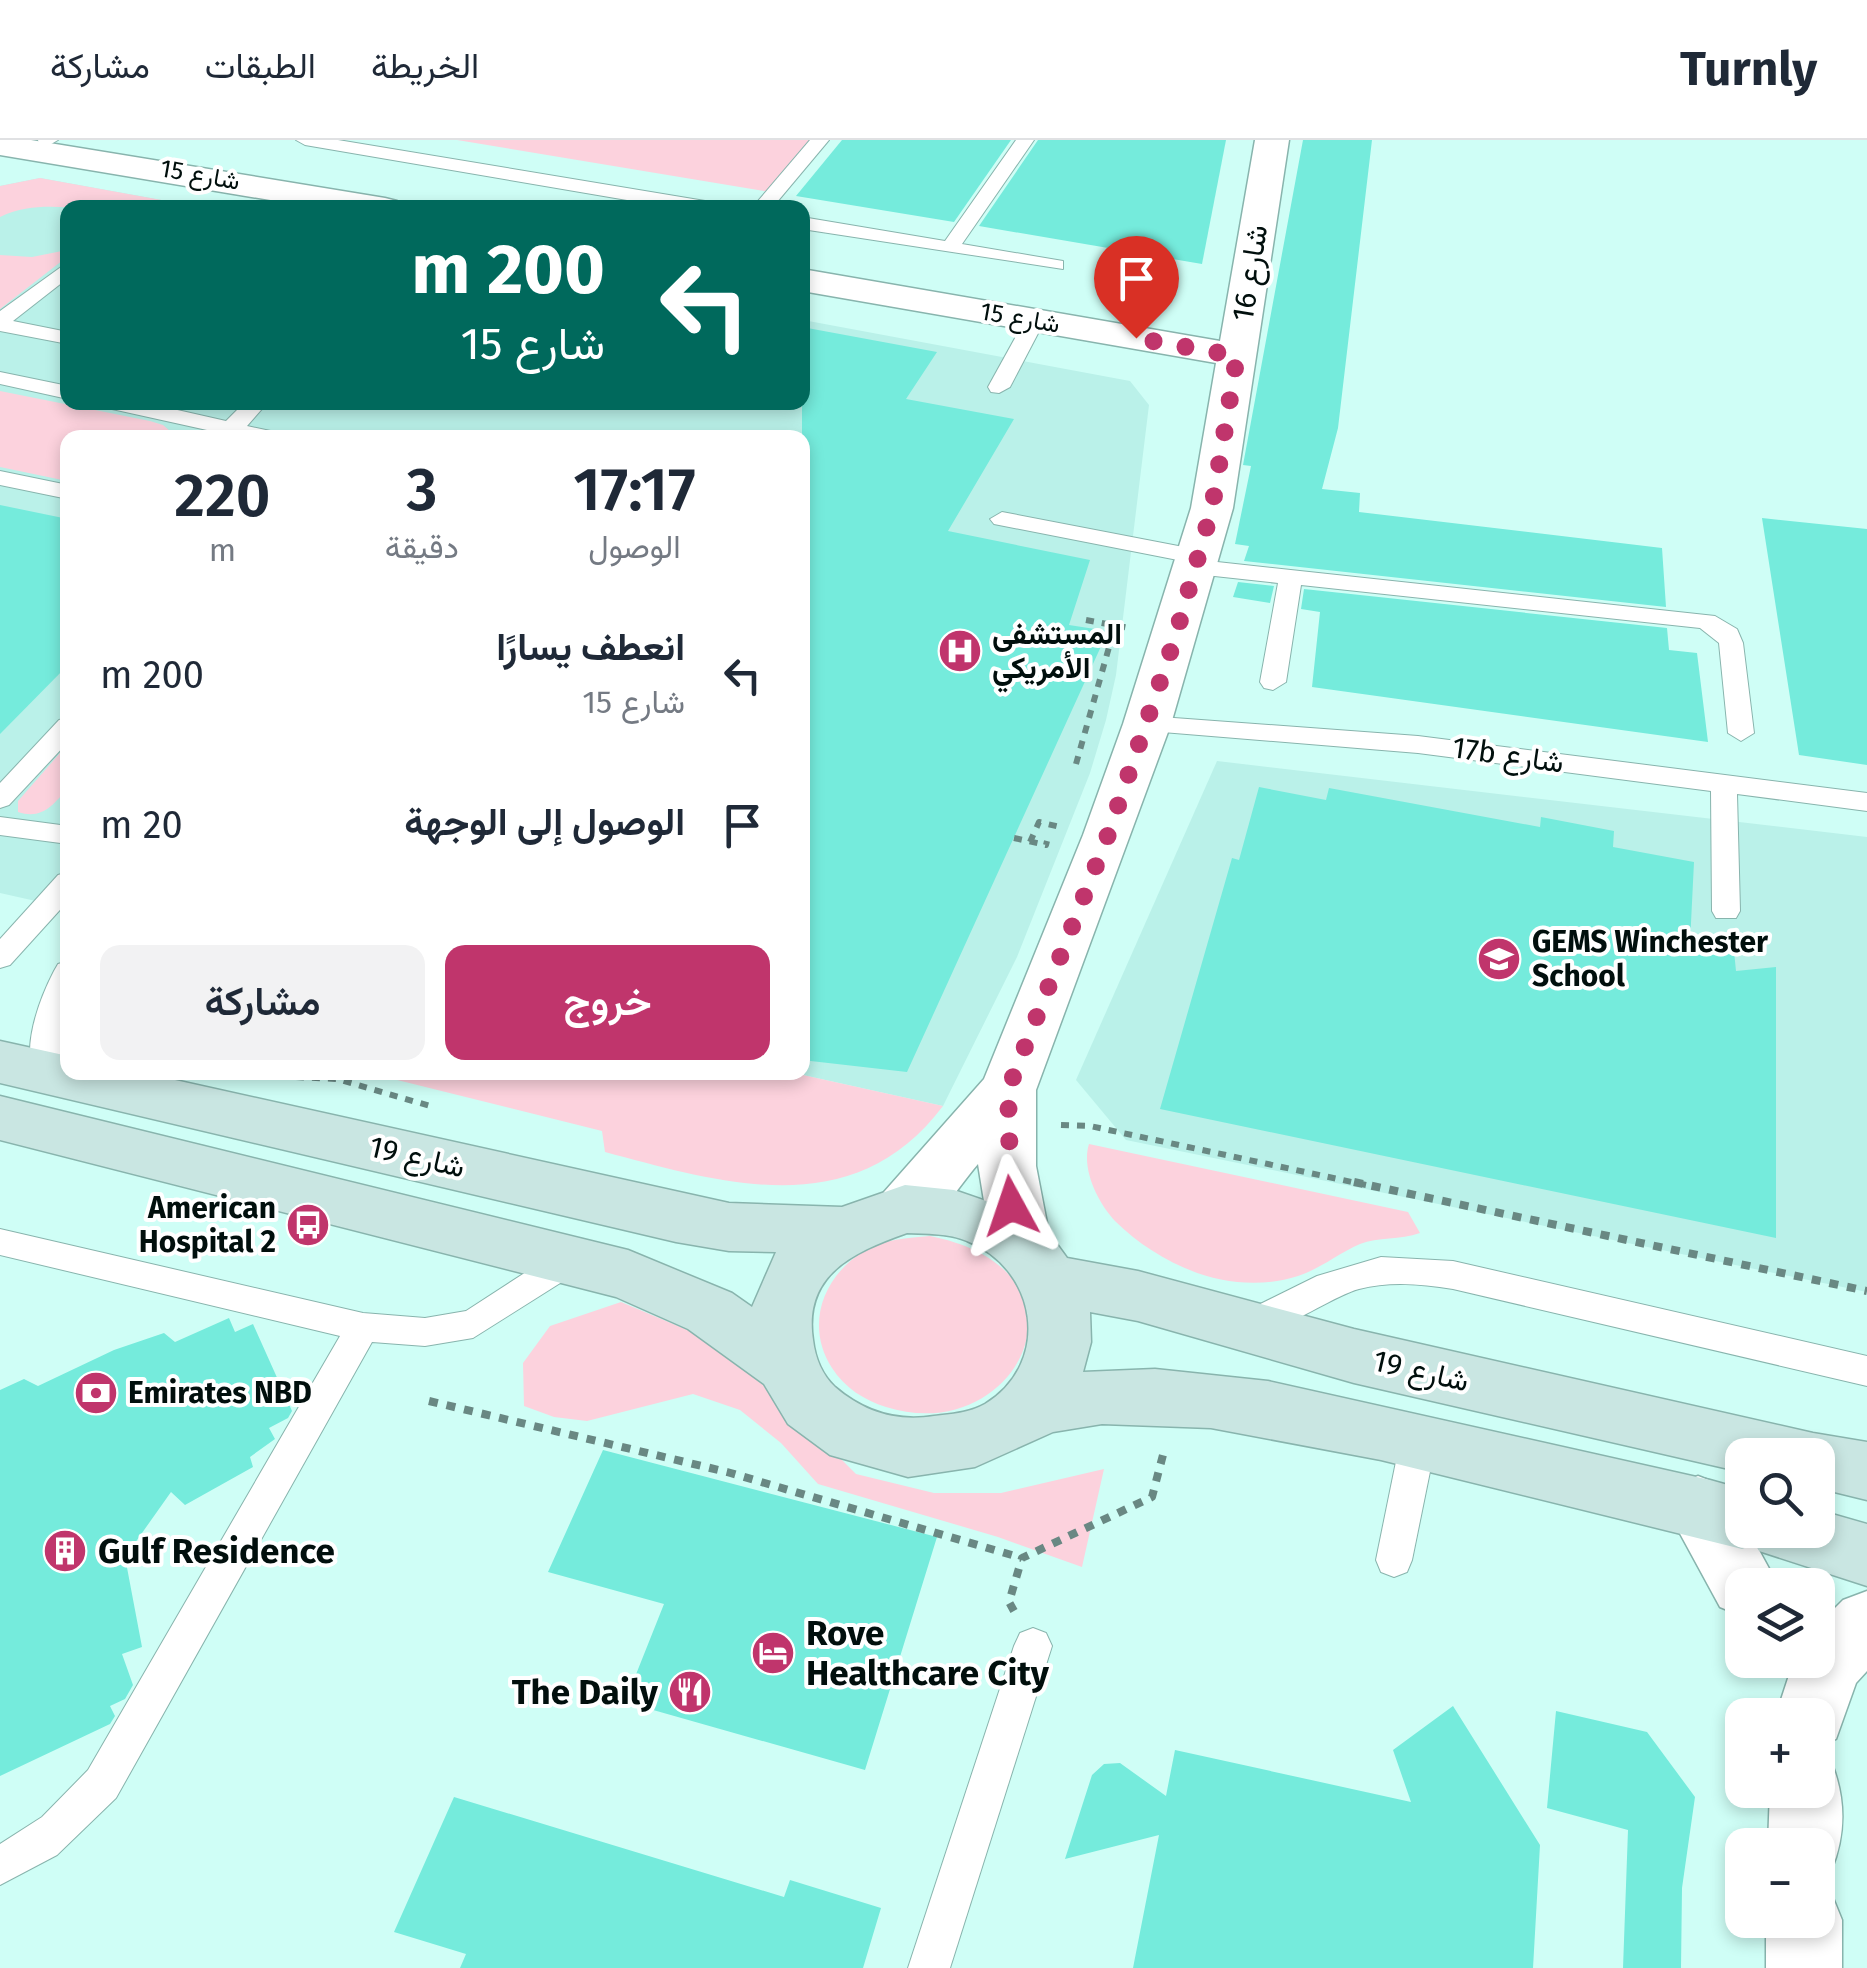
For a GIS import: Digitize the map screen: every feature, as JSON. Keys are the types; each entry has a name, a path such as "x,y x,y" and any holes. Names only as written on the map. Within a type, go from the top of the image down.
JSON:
{"main road":[{"name":"شارع 19","path":"24,1068 60,1076"},
{"name":"شارع 19","path":"76,1080 676,1218 729,1226 838,1230"},
{"name":"شارع 19","path":"0,1118 628,1275 696,1304 782,1364"},
{"path":"1011,1421 1042,1391 1060,1355 1062,1316 1036,1262 971,1217 938,1210 904,1209 870,1216 838,1230 806,1256 785,1288 776,1326 782,1364 798,1394 824,1419 858,1438 896,1447 938,1447 977,1438 1052,1404 1113,1397 1180,1397 1247,1406 1418,1442 1720,1512"},
{"name":"شارع 19","path":"1036,1262 1245,1328 1725,1439"},
{"path":"1835,1464 1867,1472"},
{"path":"1835,1546 1867,1555"}],"street":[{"name":"شارع 16","path":"1036,1262 1011,1206 1007,1107 1147,724 1212,508 1272,140"},
{"name":"شارع 15","path":"23,149 339,200"},
{"name":"شارع 15","path":"810,281 1237,356"},
{"name":"شارع 16","path":"904,1209 1007,1107"},
{"path":"1720,1512 1738,1568"},
{"path":"1816,1698 1827,1664 1867,1623"},
{"path":"1804,1938 1804,1968"}],"lane":[{"path":"306,140 615,200"},
{"path":"767,200 820,140"},
{"path":"950,247 1025,140"},
{"path":"810,224 1056,265"},
{"path":"0,323 60,274"},
{"path":"999,387 1035,320"},
{"path":"0,323 60,336"},
{"path":"0,378 60,391"},
{"path":"141,410 215,430"},
{"path":"229,430 250,410"},
{"path":"0,478 60,490"},
{"path":"1002,519 1197,562 1291,576 1706,621 1728,634 1741,733"},
{"path":"1273,682 1291,576"},
{"name":"17b شارع","path":"1147,724 1369,738 1867,802"},
{"path":"0,799 60,735"},
{"path":"1724,786 1726,911"},
{"path":"0,826 60,835"},
{"path":"0,958 60,891"},
{"path":"24,1068 60,991"},
{"path":"0,1242 363,1328 425,1332 473,1324 572,1259"},
{"path":"1245,1328 1348,1280 1381,1271 1417,1271 1453,1275 1867,1371"},
{"path":"0,1865 32,1851 71,1820 102,1784 363,1328"},
{"path":"1394,1560 1418,1442"},
{"path":"929,1968 1033,1646"}],"path":[{"path":"1075,769 1115,626"},
{"path":"1030,842 1040,822"},
{"path":"1014,838 1046,845"},
{"path":"343,1080 435,1108"},
{"path":"1007,1107 1867,1291"},
{"path":"429,1401 586,1434 886,1515 1022,1558 1152,1497"},
{"path":"1022,1558 1009,1602 1033,1646"}],"shaded area":[{"path":"457,140 811,140 770,192"},
{"name":"المستشفى الأمريكي","path":"40,178 161,200 60,200 60,410 810,410 810,321 1130,381 1149,405 1116,675 1106,720 1090,773 1017,957 943,1106 810,1077 810,430 60,430 60,906 0,893 0,186"},
{"path":"40,178 161,200 60,200 60,207 23,209 0,217 0,186"},
{"path":"60,251 60,262 0,309 0,255 32,257"},
{"path":"0,391 60,403 60,410 95,410 150,421 169,430 60,430 60,480 0,467"},
{"path":"60,753 60,796 34,814 18,812 18,801"},
{"name":"GEMS Winchester School","path":"1217,761 1867,837 1867,1292 1126,1140 1076,1080"},
{"path":"810,1077 943,1106 908,1143 870,1167 829,1181 786,1185 696,1175 605,1152 602,1131 397,1080 810,1080"},
{"path":"1089,1144 1408,1212 1420,1233 1360,1244 1306,1273 1273,1282 1248,1283 1199,1274 1154,1252 1115,1221 1093,1185 1087,1164"},
{"path":"930,1236 984,1255 1016,1283 1028,1317 1023,1350 1004,1381 973,1403 933,1413 886,1407 849,1387 824,1352 819,1319 828,1288 849,1262 880,1244"},
{"path":"621,1302 697,1334 780,1398 856,1474 934,1493 1001,1493 1104,1469 1082,1567 998,1537 818,1484 781,1443 740,1410 693,1394 587,1421 554,1417 524,1406 523,1363 550,1326"}],"building":[{"path":"842,140 1011,140 954,222 796,196"},
{"path":"1038,140 1226,140 1202,264 979,226"},
{"path":"1303,140 1372,140 1338,428 1322,489 1360,493 1359,512 1662,548 1666,607 1244,561 1249,546 1235,544 1251,466 1243,465"},
{"path":"810,328 937,352 906,399 1014,419 948,531 1090,560 1069,625 1108,631 907,1072 810,1061 810,430 802,430 802,410 810,410"},
{"path":"0,505 60,517 60,673 0,734"},
{"path":"1762,518 1867,529 1867,765 1799,755"},
{"path":"1238,582 1274,586 1270,603 1233,597"},
{"path":"1304,589 1667,628 1669,650 1697,653 1708,742 1312,687 1320,612 1301,609"},
{"name":"GEMS Winchester School","path":"1259,787 1326,800 1329,788 1540,827 1541,817 1614,831 1613,847 1694,862 1690,943 1734,951 1736,971 1776,967 1776,1238 1160,1109 1232,858 1239,860"},
{"name":"Gulf Residence","path":"229,1318 235,1332 253,1324 292,1411 288,1418 269,1428 275,1439 250,1457 253,1467 185,1505 171,1492 125,1557 142,1647 122,1654 133,1685 125,1699 110,1706 115,1716 110,1724 0,1776 0,1390 24,1379 38,1386 114,1350 164,1333 175,1342"},
{"name":"Rove Healthcare City","path":"603,1450 937,1537 865,1770 625,1702 664,1604 548,1572"},
{"path":"1453,1706 1540,1845 1533,1968 1133,1968 1159,1835 1065,1859 1092,1775 1104,1764 1120,1763 1166,1796 1175,1750 1411,1802 1393,1750"},
{"path":"1556,1711 1647,1732 1695,1797 1682,1888 1681,1968 1623,1968 1628,1830 1547,1808"},
{"path":"454,1797 784,1897 790,1880 881,1908 863,1968 460,1968 466,1954 394,1932"}],"place":[{"name":"المستشفى الأمريكي","path":"960,651"},
{"name":"GEMS Winchester School","path":"1499,959"},
{"name":"American Hospital 2","path":"308,1225"},
{"name":"Emirates NBD","path":"96,1393"},
{"name":"Gulf Residence","path":"65,1551"},
{"name":"Rove Healthcare City","path":"773,1653"},
{"name":"The Daily","path":"690,1692"}],"route":[{"path":"1011,1206 1008,1090 1108,835 1175,638 1212,508 1237,356 1136,338"}]}
